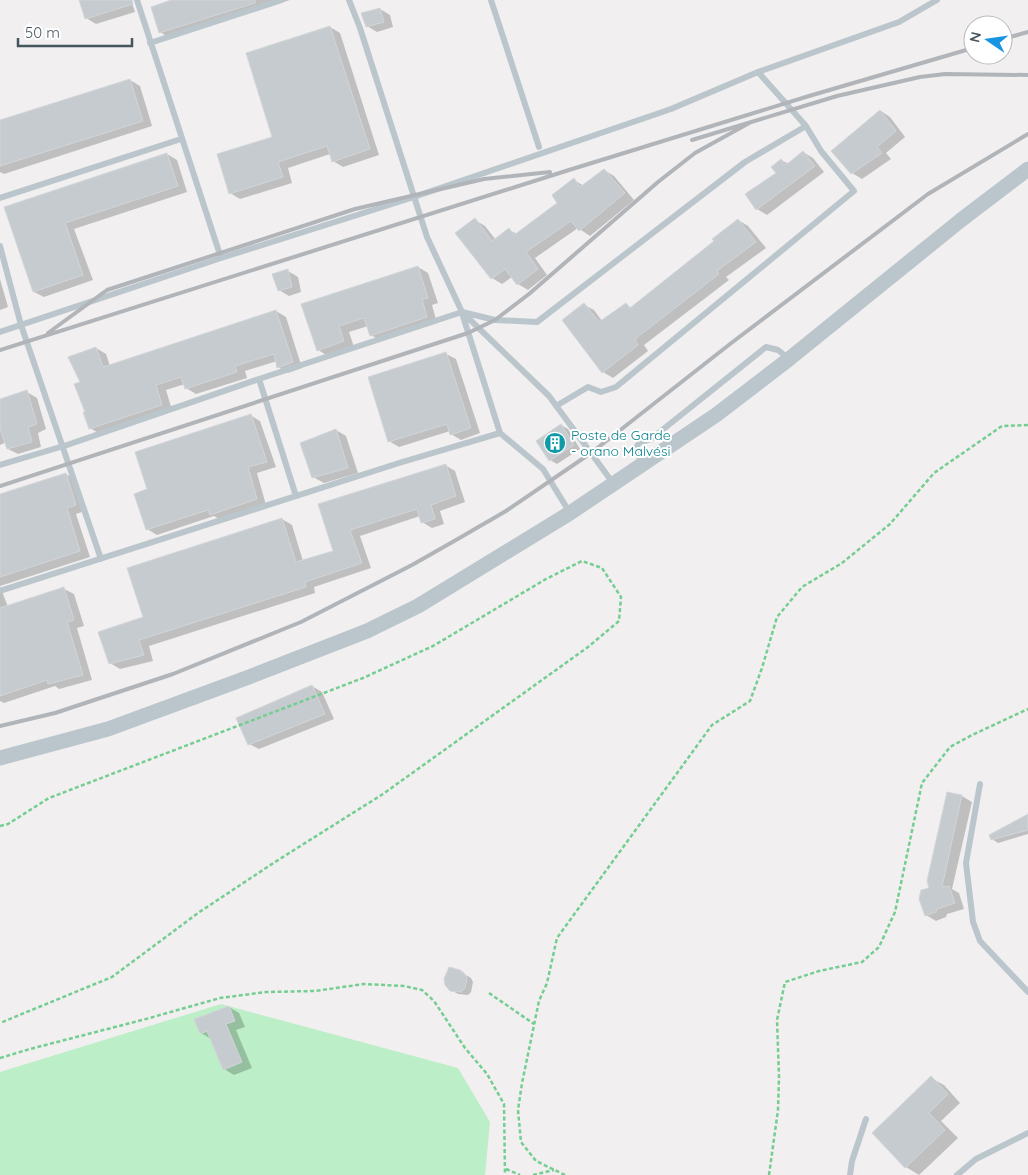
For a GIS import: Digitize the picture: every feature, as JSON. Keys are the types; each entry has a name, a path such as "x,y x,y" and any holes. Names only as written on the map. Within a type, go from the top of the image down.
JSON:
{"street":[{"path":"0,758 108,729 367,631 418,606 614,484 716,415 1028,169"}],"lane":[{"path":"137,0 220,258"},
{"path":"150,43 282,0"},
{"path":"348,0 360,28 427,236 462,312 500,434 543,470 570,512"},
{"path":"490,0 539,147"},
{"path":"0,332 220,258 414,197 671,109 758,72 899,22 937,0"},
{"path":"556,406 588,387 601,392 616,387 854,191 821,151 806,126 758,72"},
{"path":"0,465 462,312 495,320 537,322 745,162 806,126"},
{"path":"0,198 181,138"},
{"path":"0,246 21,326 101,559"},
{"path":"462,312 548,396 614,484"},
{"path":"641,466 636,446 640,442 651,439 766,347 778,350 789,359"},
{"path":"258,379 296,496"},
{"path":"0,591 399,462 500,434"},
{"path":"980,784 966,863 973,922 980,940 1028,992"},
{"path":"850,1175 852,1161 866,1119"},
{"path":"957,1175 976,1159 1028,1134"}],"path":[{"path":"564,1175 536,1161 521,1142 518,1110 539,1001 548,982 556,938 712,725 750,701 777,618 802,587 842,563 890,524 934,473 1002,426 1028,425"},
{"path":"0,826 8,824 48,798 362,678 433,646 582,561 602,568 621,597 619,621 588,647 383,794 275,862 198,914 112,977 0,1023"},
{"path":"768,1175 778,1110 777,1020 785,982 862,962 879,947 895,912 922,783 950,747 1028,708"},
{"path":"0,1058 220,998 266,992 315,991 364,984 404,986 422,990 434,1001 465,1048 487,1074 504,1104 505,1175"},
{"path":"489,993 534,1024"},
{"path":"506,1169 520,1175"},
{"path":"533,1175 554,1170"}],"green space":[{"path":"221,1004 458,1068 490,1122 485,1175 0,1175 0,1072"}],"building":[{"path":"79,0 132,0 133,4 85,19"},
{"path":"171,0 255,0 255,3 159,33 151,7"},
{"path":"380,8 384,22 366,27 361,13"},
{"path":"330,26 370,149 332,162 327,146 278,162 283,177 229,194 217,154 272,137 246,53"},
{"path":"130,79 143,121 0,166 0,120"},
{"path":"880,110 896,131 877,147 882,153 851,174 831,151"},
{"path":"803,151 815,166 756,210 745,194 776,173 771,167 781,159 786,165"},
{"path":"167,153 178,186 65,223 83,275 33,292 4,207"},
{"path":"604,169 625,193 579,231 571,221 526,252 538,269 517,285 505,269 491,279 455,233 475,218 492,241 509,228 514,235 557,203 552,195 574,178 580,187"},
{"path":"738,219 756,242 717,271 719,274 635,339 638,345 602,373 562,320 584,303 599,322 626,303 630,308 714,241 712,239"},
{"path":"418,266 428,298 422,299 427,317 370,336 364,318 339,326 344,341 317,351 301,304"},
{"path":"288,269 292,287 278,291 272,274"},
{"path":"276,310 293,362 277,368 274,354 235,366 237,372 185,389 181,377 156,385 162,405 89,429 83,412 85,412 74,384 80,382 68,357 96,347 103,367"},
{"path":"446,352 471,428 450,435 447,424 388,442 368,377"},
{"path":"27,390 37,424 28,427 32,442 7,449 0,429 0,399"},
{"path":"251,414 267,462 248,467 257,499 210,515 208,510 146,530 134,494 147,489 135,452"},
{"name":"Poste de Garde - orano Malvési","path":"561,424 574,445 549,461 536,441"},
{"path":"336,429 348,468 312,478 300,443"},
{"path":"446,464 456,496 431,505 435,519 421,523 417,509 350,530 362,563 305,582 306,587 139,640 144,655 109,664 98,632 143,617 127,568 282,518 296,562 333,551 318,504"},
{"path":"66,473 76,505 67,508 80,551 0,577 0,494"},
{"path":"64,587 74,620 67,622 83,675 48,684 47,680 0,696 0,608"},
{"path":"312,685 325,714 248,745 236,718"},
{"path":"947,792 962,795 942,887 949,886 955,903 937,909 936,912 925,916 919,899 921,890 929,888 927,881"},
{"path":"1028,814 1028,830 991,840 989,835"},
{"path":"449,967 460,970 467,978 465,988 461,992 450,991 445,985 444,979"},
{"path":"229,1006 235,1021 226,1024 242,1062 223,1070 207,1031 200,1034 194,1019"},
{"path":"931,1076 948,1094 929,1113 945,1130 905,1168 872,1133"}],"railway":[{"path":"1013,36 1028,32"},
{"path":"0,350 569,170 963,51"},
{"path":"692,140 837,96 920,77 945,74 1028,75"},
{"path":"0,486 468,333 495,320 529,294 658,182 695,153 751,122"},
{"path":"0,726 55,713 173,674 301,622 412,565 456,540 506,511 591,453 730,344 928,194 1028,134"},
{"path":"48,333 107,290 355,209 484,179 550,172"}],"place":[{"name":"Poste de Garde - orano Malvési","path":"555,443"}]}
